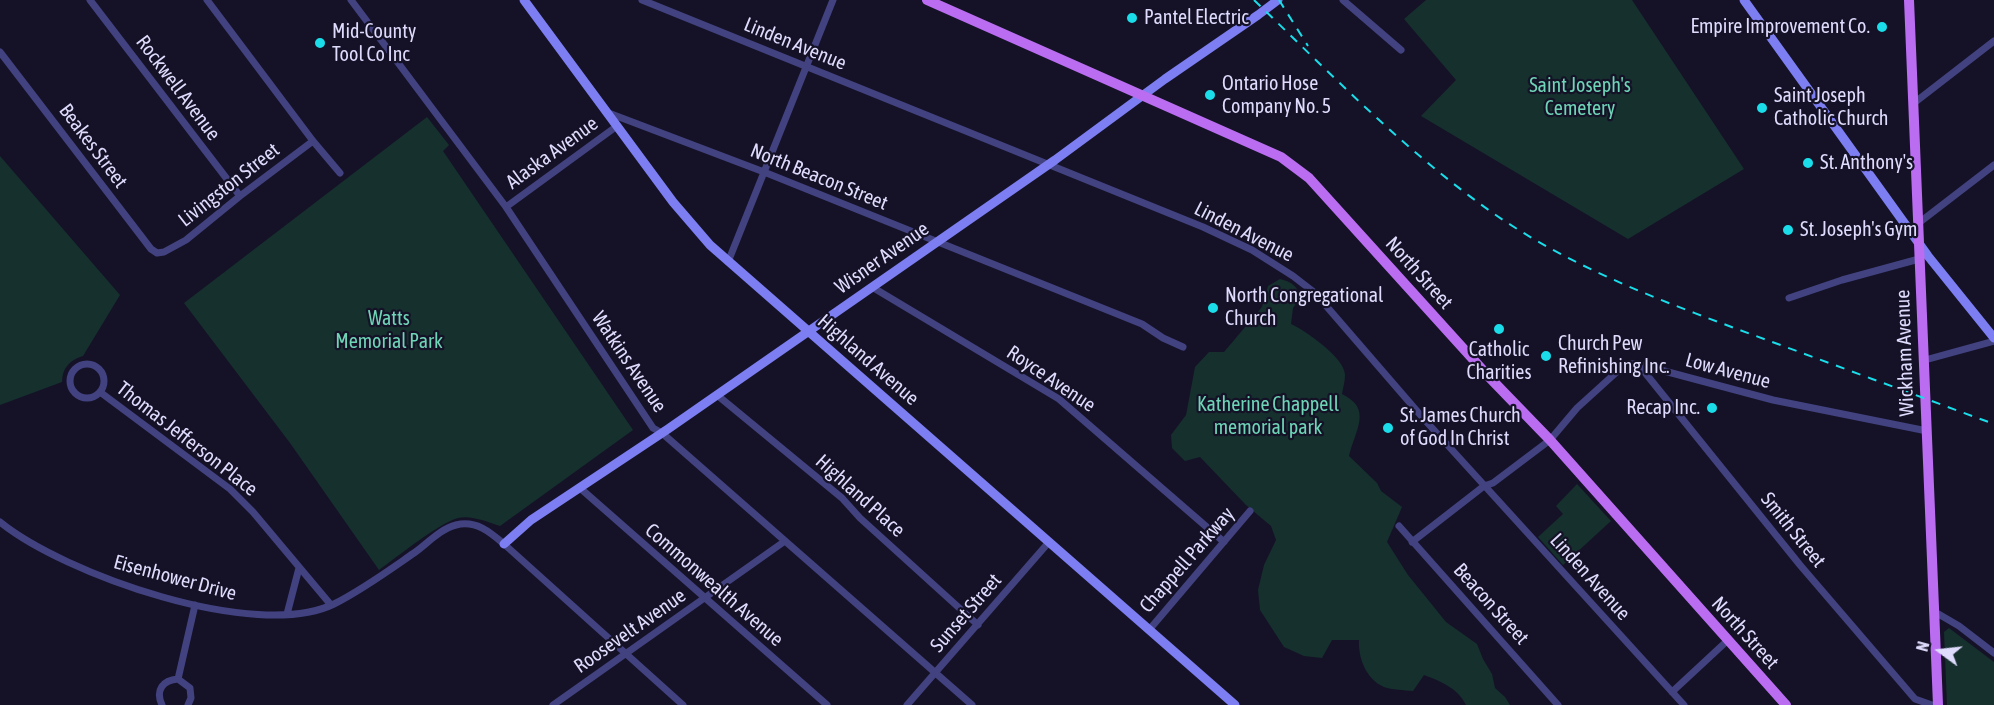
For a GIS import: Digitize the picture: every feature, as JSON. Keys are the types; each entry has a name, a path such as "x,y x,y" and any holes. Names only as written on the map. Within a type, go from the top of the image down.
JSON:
{"main road":[{"name":"North Street","path":"927,0 1281,157 1309,178 1490,378 1550,440 1786,705"},
{"name":"Wickham Avenue","path":"1909,0 1920,222 1919,259 1938,705"}],"street":[{"name":"Rockwell Avenue","path":"90,0 240,196"},
{"path":"207,0 340,173"},
{"name":"Watkins Avenue","path":"351,0 506,207 653,428 662,433 972,705"},
{"name":"Highland Avenue","path":"524,0 693,228 728,262 1235,705"},
{"name":"Linden Avenue","path":"642,0 1203,227 1252,250 1293,276 1315,293 1484,486 1684,705"},
{"path":"728,262 833,0"},
{"path":"1343,0 1401,50"},
{"path":"1744,0 1919,242 1994,339 1925,360"},
{"name":"Wisner Avenue","path":"504,544 531,520 662,433 1049,164 1275,1"},
{"path":"1914,103 1994,41"},
{"name":"Beakes Street","path":"0,52 152,249 157,253 164,252"},
{"name":"North Beacon Street","path":"606,112 764,172 1142,324 1163,338 1183,347"},
{"name":"Alaska Avenue","path":"506,207 617,126"},
{"name":"Livingston Street","path":"164,252 186,240 314,141"},
{"path":"1920,222 1994,165"},
{"path":"1789,298 1842,280 1919,259"},
{"name":"Royce Avenue","path":"872,287 1059,399 1224,542"},
{"name":"Thomas Jefferson Place","path":"85,363 96,366 103,375 104,381 100,392 96,396 85,398 75,393 71,389 69,378 75,368 85,363"},
{"path":"1413,542 1484,486 1493,483 1550,440 1577,408 1620,369 1629,364 1638,364"},
{"name":"Low Avenue","path":"1638,364 1773,400 1926,431"},
{"name":"Smith Street","path":"1638,364 1800,566 1916,699 1932,705"},
{"name":"Thomas Jefferson Place","path":"100,392 230,489 253,512 331,605"},
{"name":"Highland Place","path":"717,394 842,498 860,518 978,625"},
{"name":"Commonwealth Avenue","path":"580,488 827,705"},
{"name":"Chappell Parkway","path":"1149,630 1250,511"},
{"name":"Eisenhower Drive","path":"0,522 14,534 79,567 195,605 246,613 299,613 331,605 358,591 455,525 472,524 482,527 504,544"},
{"name":"Beacon Street","path":"1399,526 1558,705"},
{"name":"Roosevelt Avenue","path":"553,705 785,541"},
{"name":"Sunset Street","path":"907,705 1049,542"},
{"path":"504,544 682,705"},
{"path":"287,614 299,568"},
{"path":"178,679 195,605"},
{"path":"1935,612 1959,626 1994,653"},
{"path":"1672,692 1728,640"},
{"path":"162,705 159,695 162,685 171,679 178,679 190,688 191,698 188,705"}],"green space":[{"name":"Saint Joseph's Cemetery","path":"1426,0 1632,0 1744,169 1628,239 1421,116 1456,80 1404,19"},
{"name":"Watts Memorial Park","path":"427,117 449,145 443,151 633,430 500,526 474,518 458,518 429,533 379,570 290,443 184,303"},
{"path":"0,156 120,295 83,356 67,366 62,382 0,405"},
{"name":"Katherine Chappell memorial park","path":"1280,279 1294,285 1300,298 1293,308 1291,324 1324,346 1343,368 1345,377 1342,394 1357,406 1359,413 1358,429 1349,456 1377,483 1381,491 1402,507 1387,542 1408,575 1446,622 1477,644 1492,674 1495,688 1510,705 1466,705 1453,690 1424,675 1413,691 1384,687 1372,679 1364,667 1359,640 1332,640 1322,658 1304,656 1284,647 1260,610 1258,590 1264,565 1276,540 1271,526 1246,505 1200,457 1185,461 1172,448 1171,435 1186,415 1195,367 1209,352 1224,352 1262,307 1268,286"},
{"path":"1577,484 1611,521 1563,565 1538,537 1563,514 1556,506"},
{"path":"1949,628 1994,662 1994,705 1947,705 1944,632"}],"railway":[{"path":"1254,0 1368,110 1428,163 1490,211 1553,250 1619,282 1687,310 1994,424"},
{"path":"1279,0 1308,46"}],"place":[{"name":"Pantel Electric","path":"1132,18"},
{"name":"Empire Improvement Co.","path":"1882,27"},
{"name":"Mid-County Tool Co Inc","path":"320,43"},
{"name":"Ontario Hose Company No. 5","path":"1210,95"},
{"name":"Saint Joseph Catholic Church","path":"1762,108"},
{"name":"St. Anthony's","path":"1808,163"},
{"name":"St. Joseph's Gym","path":"1788,230"},
{"name":"North Congregational Church","path":"1213,308"},
{"name":"Catholic Charities","path":"1499,329"},
{"name":"Church Pew Refinishing Inc.","path":"1546,356"},
{"name":"Recap Inc.","path":"1712,408"},
{"name":"St. James Church of God In Christ","path":"1388,428"}]}
